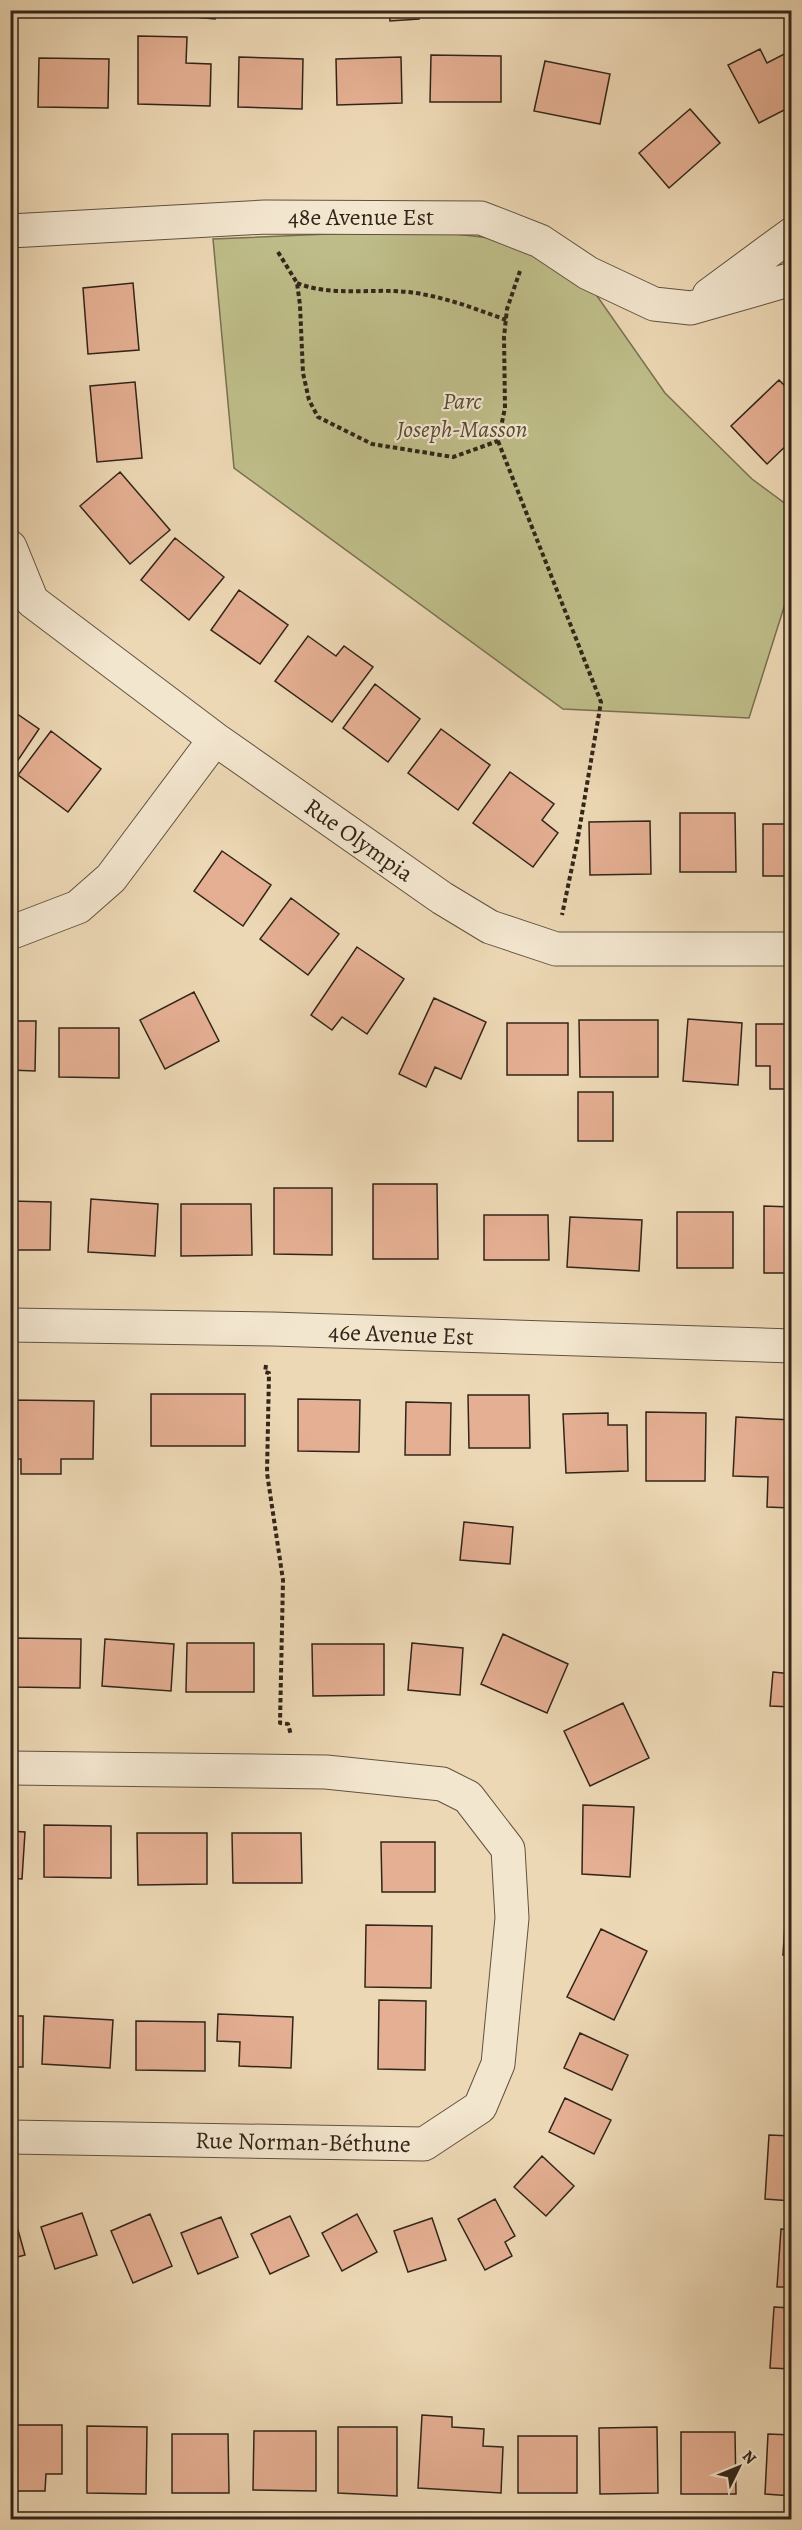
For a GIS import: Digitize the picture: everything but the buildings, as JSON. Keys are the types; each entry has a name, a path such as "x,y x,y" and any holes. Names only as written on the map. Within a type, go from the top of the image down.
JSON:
{"street":[{"name":"48e Avenue Est","path":"10,231 265,217 481,218 540,241 588,273 654,304 691,308 792,279"},
{"path":"691,308 792,234"},
{"name":"Rue Olympia","path":"10,547 32,601 215,738 442,898 490,927 556,949 792,950"},
{"path":"10,933 78,907 111,878 215,738"},
{"name":"46e Avenue Est","path":"10,1325 273,1329 792,1346"},
{"name":"Rue Norman-Béthune","path":"10,1768 326,1772 442,1784 468,1797 508,1849 512,1918 498,2064 480,2108 424,2144 10,2137"}],"path":[{"path":"265,217 272,242 297,283 303,373 309,400 318,417 372,444 453,457 498,441"},
{"path":"525,235 524,260 507,309 505,408 498,441 601,702 556,949"},
{"path":"297,283 312,289 407,292 426,295 446,299 506,320"},
{"path":"266,1359 265,1372 269,1373 267,1473 283,1580 280,1723 288,1724 292,1736"}],"green space":[{"name":"Parc Joseph-Masson","path":"420,230 525,242 588,283 665,393 752,479 791,508 791,585 749,718 563,709 234,468 213,239"}]}
